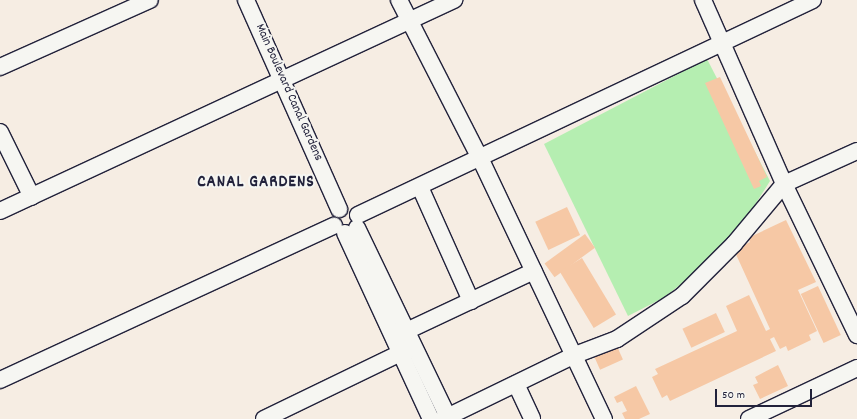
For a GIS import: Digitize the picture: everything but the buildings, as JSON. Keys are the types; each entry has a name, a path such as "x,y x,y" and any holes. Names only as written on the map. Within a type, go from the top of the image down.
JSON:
{"street":[{"path":"0,67 150,0"},
{"name":"Main Boulevard Canal Gardens","path":"246,0 283,80 339,209 333,216 348,226"},
{"path":"399,0 480,158 575,355 604,419"},
{"path":"0,211 454,0"},
{"path":"703,0 724,43 784,184 857,334"},
{"path":"0,380 348,226 420,187 813,0"},
{"path":"0,132 32,197"},
{"path":"407,350 446,418 575,355 617,339 682,296 734,244 784,184 857,151"},
{"path":"420,187 471,301"},
{"path":"348,226 407,350 431,419"},
{"path":"400,334 534,271"},
{"path":"272,417 407,350"},
{"path":"749,419 857,368"},
{"path":"516,384 532,419"}],"green space":[{"path":"707,59 770,181 741,227 698,270 665,297 628,316 544,144"}],"district":[{"name":"CANAL GARDENS","path":"256,184"}]}
